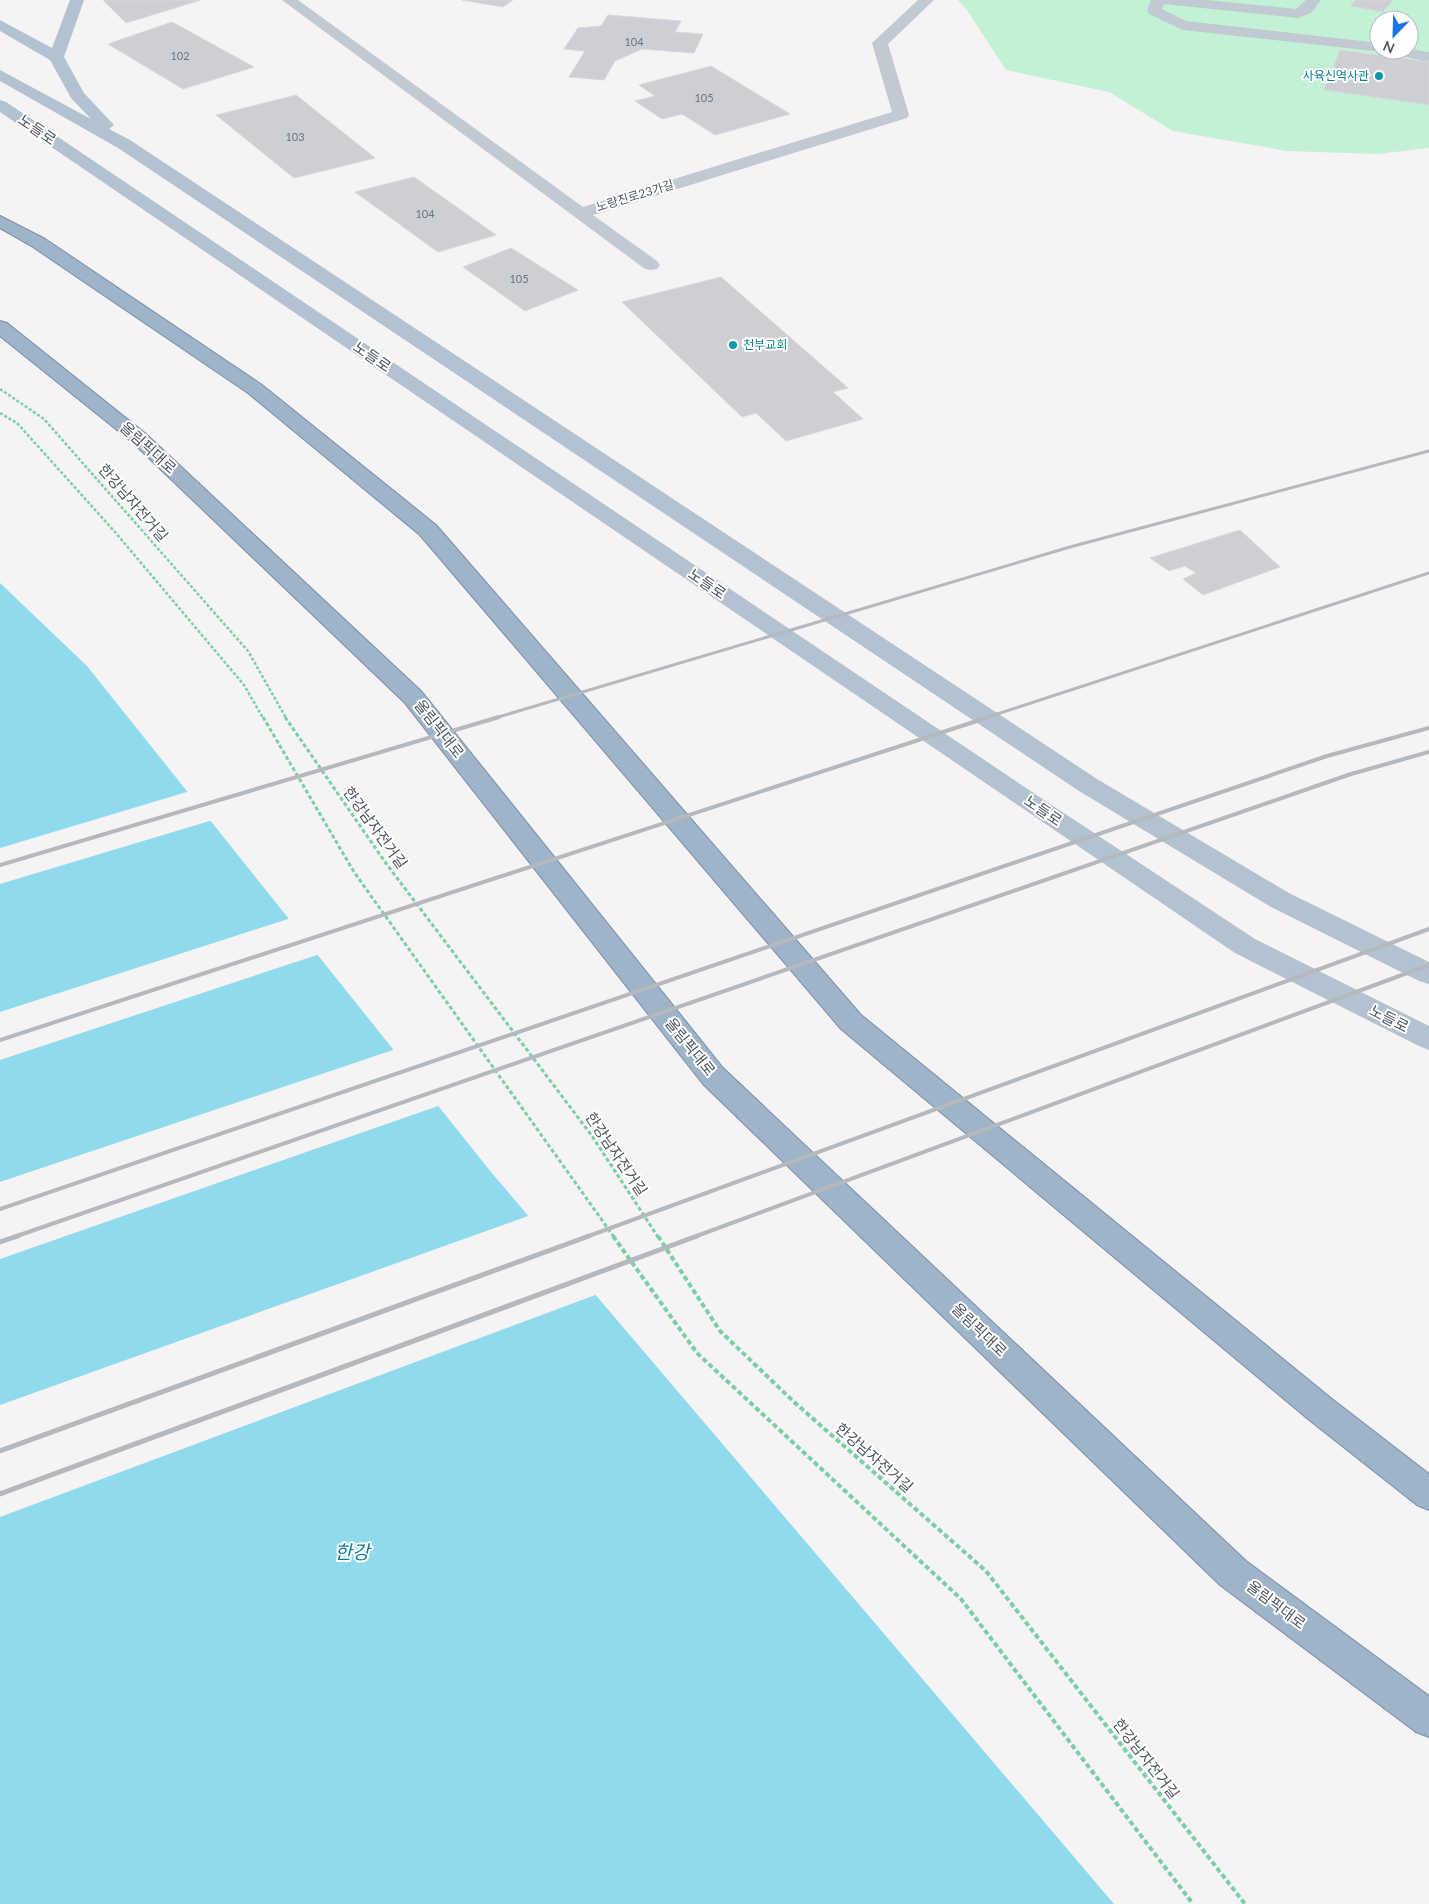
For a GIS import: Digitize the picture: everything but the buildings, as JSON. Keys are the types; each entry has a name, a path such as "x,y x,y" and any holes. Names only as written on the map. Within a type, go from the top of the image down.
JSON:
{"highway":[{"path":"0,221 39,243 255,389 428,530 850,1022 1320,1409 1429,1494"},
{"path":"0,236 98,283"},
{"name":"올림픽대로","path":"0,327 139,438 413,697 714,1076 1233,1573 1429,1719"},
{"path":"1320,1409 1429,1471"}],"main road":[{"path":"56,57 77,0"},
{"path":"0,25 56,57 77,94 124,144"},
{"name":"노들로","path":"0,75 124,144 1088,785 1280,900 1429,974"},
{"name":"노들로","path":"0,105 1001,783 1245,946 1429,1039"}],"street":[{"name":"노량진로23가길","path":"289,0 580,213 901,115 880,43 927,0"},
{"path":"1158,0 1154,11 1183,25 1369,46"},
{"path":"1165,0 1298,14 1306,10 1314,0"},
{"path":"580,213 651,265"}],"path":[{"name":"한강남자전거길","path":"0,389 44,419 248,651 299,740 385,862 592,1136 720,1331 794,1402 986,1571 1245,1904"},
{"path":"0,413 17,423 115,532 244,685 354,872 697,1353 961,1598 1193,1904"}],"green space":[{"path":"958,0 1429,0 1429,148 1377,154 1287,151 1173,131 1109,92 1006,70 967,10"}],"water":[{"name":"한강","path":"0,583 87,666 491,1172 1114,1904 0,1904"}],"pier":[{"path":"190,791 213,820 0,884 0,848"},
{"path":"291,918 320,954 0,1060 0,1012"},
{"path":"396,1049 441,1105 0,1259 0,1182"},
{"path":"531,1215 598,1294 0,1517 0,1405"}],"railway":[{"path":"495,718 1070,547 1429,451"},
{"path":"985,718 1429,573"},
{"path":"0,865 499,717"},
{"path":"0,1040 989,717"},
{"path":"0,1209 1327,756 1429,728"},
{"path":"14,1237 1351,774 1429,752"},
{"path":"586,1237 1429,929"},
{"path":"694,1237 1429,965"},
{"path":"0,1242 18,1236"},
{"path":"0,1451 589,1236"},
{"path":"0,1494 697,1236"}],"place":[{"name":"사육신역사관","path":"1379,76"},
{"name":"천부교회","path":"733,345"}]}
